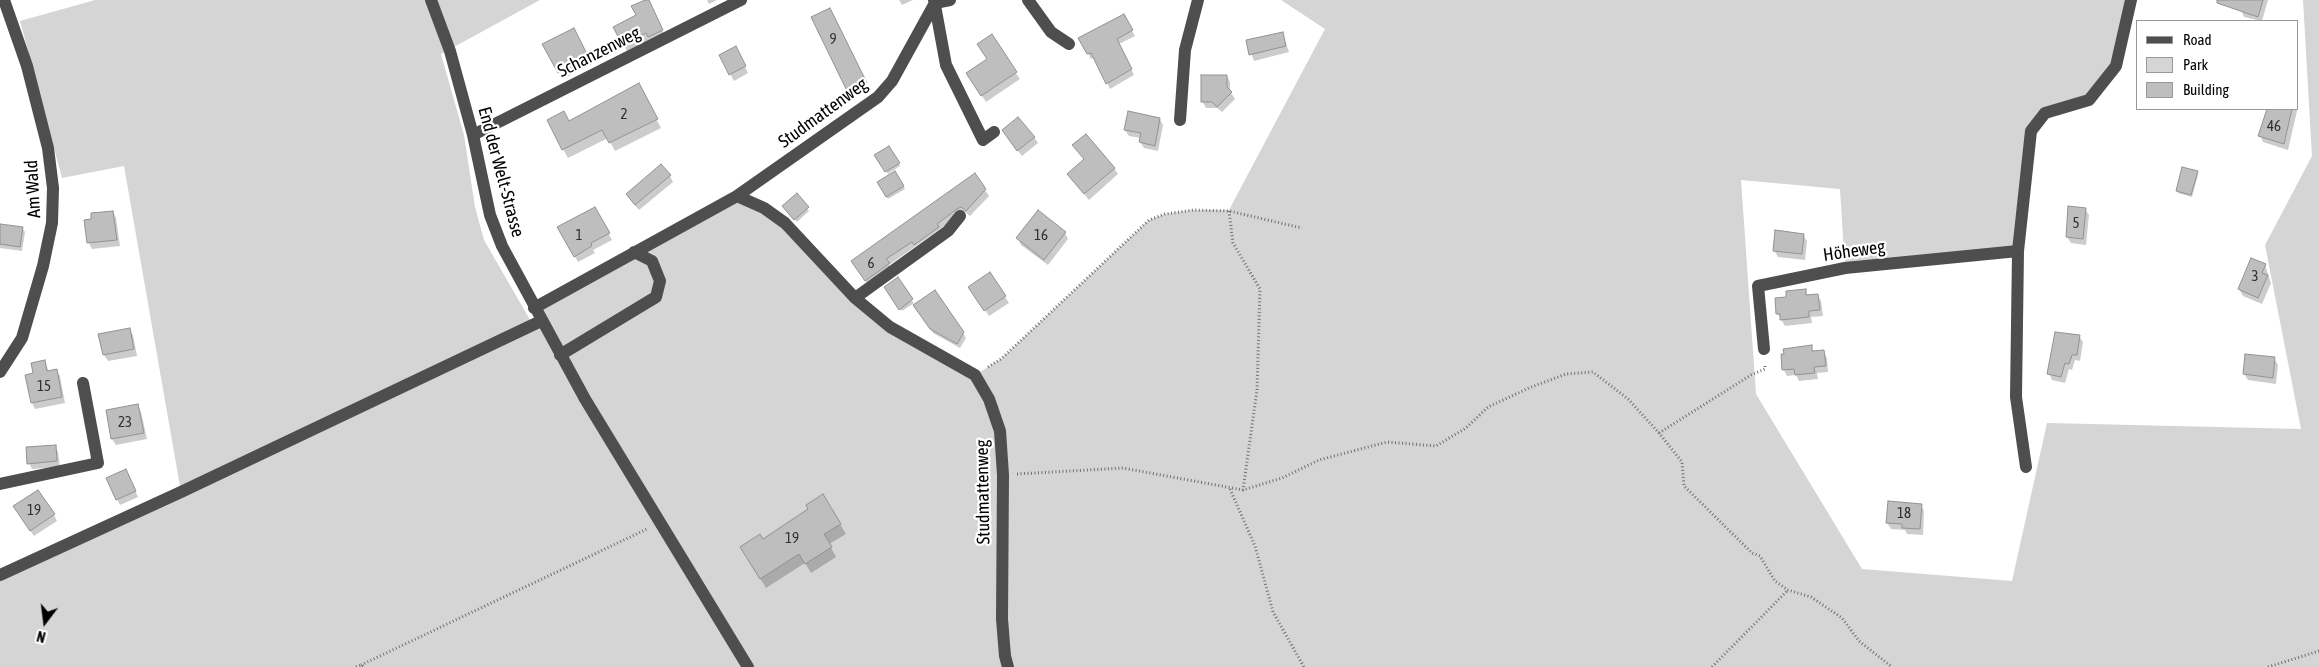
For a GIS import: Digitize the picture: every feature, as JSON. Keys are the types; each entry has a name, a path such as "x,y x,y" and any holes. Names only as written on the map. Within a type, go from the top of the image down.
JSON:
{"street":[{"name":"Am Wald","path":"0,372 22,338 43,266 52,223 53,188 48,148 30,75 4,0"},
{"name":"End der Welt-Strasse","path":"431,0 450,51 473,135 490,215 502,246 585,399 748,667"},
{"name":"Schanzenweg","path":"473,135 741,0"},
{"path":"950,0 935,2 946,65 984,140 994,132"},
{"path":"1028,0 1050,32 1069,44"},
{"path":"1180,120 1185,50 1198,0"},
{"path":"2026,467 2016,397 2018,251 2031,131 2045,114 2089,100 2116,66 2131,0"},
{"name":"Studmattenweg","path":"534,308 737,196 878,97 892,80 935,2"},
{"path":"737,196 764,208 785,223 855,298 890,327 976,375"},
{"path":"855,298 948,231 960,216"},
{"name":"Höheweg","path":"1764,349 1758,286 1845,268 2018,251"},
{"path":"560,355 656,298 660,281 652,261 634,252"},
{"path":"0,575 181,492 541,321"},
{"name":"Studmattenweg","path":"976,375 989,399 1000,432 1002,474 1002,619 1005,656 1008,667"},
{"path":"0,484 98,463 83,383"}],"path":[{"path":"976,375 1001,359 1149,220 1165,214 1193,210 1229,211 1302,228"},
{"path":"1229,211 1232,243 1260,288 1257,390 1243,490"},
{"path":"1659,432 1751,375 1765,369 1764,349"},
{"path":"1002,474 1123,468 1243,490 1282,478 1319,460 1387,442 1436,446 1466,428 1488,408 1566,374 1593,372 1628,399 1659,432 1682,462 1684,486 1752,553 1760,556 1774,581 1788,590 1811,598 1842,618 1859,641 1892,667"},
{"path":"1230,488 1255,546 1272,612 1304,667"},
{"path":"356,667 660,523"},
{"path":"1712,667 1788,590"},
{"path":"2268,667 2319,651"},
{"path":"361,665 366,667"}],"green space":[{"path":"95,0 540,0 441,54 464,135 475,207 484,240 533,325 541,321 534,308 737,196 764,208 855,298 975,375 1001,359 1149,220 1165,214 1193,210 1229,210 1325,29 1281,0 2131,0 2116,66 2089,100 2045,113 2031,131 2018,251 1845,268 1840,189 1741,180 1756,394 1862,569 2012,581 2047,423 2301,429 2265,245 2312,156 2303,0 2319,0 2319,667 0,667 0,575 181,492 124,166 62,178 20,21"}],"building":[{"path":"649,0 663,30 648,37 646,33 623,46 613,27 636,15 631,6"},
{"path":"2217,0 2263,0 2258,17 2217,3"},
{"path":"830,8 867,83 848,93 811,17"},
{"path":"1124,14 1133,30 1117,39 1132,69 1106,84 1091,53 1087,54 1078,38"},
{"path":"574,28 589,58 558,73 542,44"},
{"path":"1283,32 1286,46 1249,55 1246,40"},
{"path":"992,34 1017,72 981,96 966,73 987,59 977,44"},
{"path":"736,46 746,66 729,75 719,55"},
{"path":"1201,75 1227,75 1227,87 1232,92 1217,107 1212,102 1201,102"},
{"path":"639,83 658,119 609,143 602,130 562,150 547,120 564,111 569,121"},
{"path":"2267,110 2292,110 2284,144 2258,136"},
{"path":"1128,111 1160,118 1155,146 1139,142 1141,133 1124,130"},
{"path":"1018,117 1035,137 1017,151 1002,130"},
{"path":"1086,134 1115,168 1084,194 1067,174 1084,159 1072,145"},
{"path":"889,146 900,163 885,172 874,155"},
{"path":"661,164 671,175 635,205 626,194"},
{"path":"2182,167 2198,171 2191,195 2176,191"},
{"path":"895,171 904,186 886,197 877,182"},
{"path":"975,173 986,189 966,211 961,207 957,209 937,224 939,227 914,245 912,242 886,259 890,263 865,281 851,261"},
{"path":"797,193 809,207 794,220 782,206"},
{"path":"2068,206 2086,208 2083,239 2066,237"},
{"path":"595,207 610,233 591,243 592,246 574,257 557,227"},
{"path":"1038,210 1066,232 1044,260 1016,238"},
{"path":"113,211 117,240 87,243 84,220 91,219 91,213"},
{"path":"0,224 23,227 20,247 0,244"},
{"path":"1775,230 1804,234 1802,254 1773,251"},
{"path":"2251,258 2266,264 2262,273 2268,275 2258,298 2238,289"},
{"path":"990,272 1006,296 984,311 968,287"},
{"path":"898,277 913,299 899,310 884,287"},
{"path":"1806,289 1806,295 1818,294 1820,310 1809,311 1809,317 1780,320 1780,314 1776,314 1775,298 1786,297 1786,291"},
{"path":"935,290 964,332 957,344 930,329 913,305"},
{"path":"130,328 134,349 103,355 98,334"},
{"path":"2055,332 2080,335 2077,355 2072,355 2069,364 2065,363 2061,377 2047,374"},
{"path":"1812,345 1812,351 1824,350 1826,366 1814,367 1815,373 1795,375 1794,369 1782,370 1781,354 1784,354 1783,349"},
{"path":"2245,354 2275,357 2273,378 2243,374"},
{"path":"45,360 47,371 57,369 62,397 31,403 25,375 33,373 31,363"},
{"path":"138,404 144,433 111,439 106,410"},
{"path":"56,445 57,461 27,464 26,447"},
{"path":"126,469 136,491 116,500 106,478"},
{"path":"38,490 55,514 30,531 13,506"},
{"path":"823,494 841,524 824,534 832,547 805,564 799,554 760,579 740,547 760,534 763,539 808,509 806,505"},
{"path":"1888,501 1922,504 1920,529 1902,528 1902,524 1886,523"}]}
